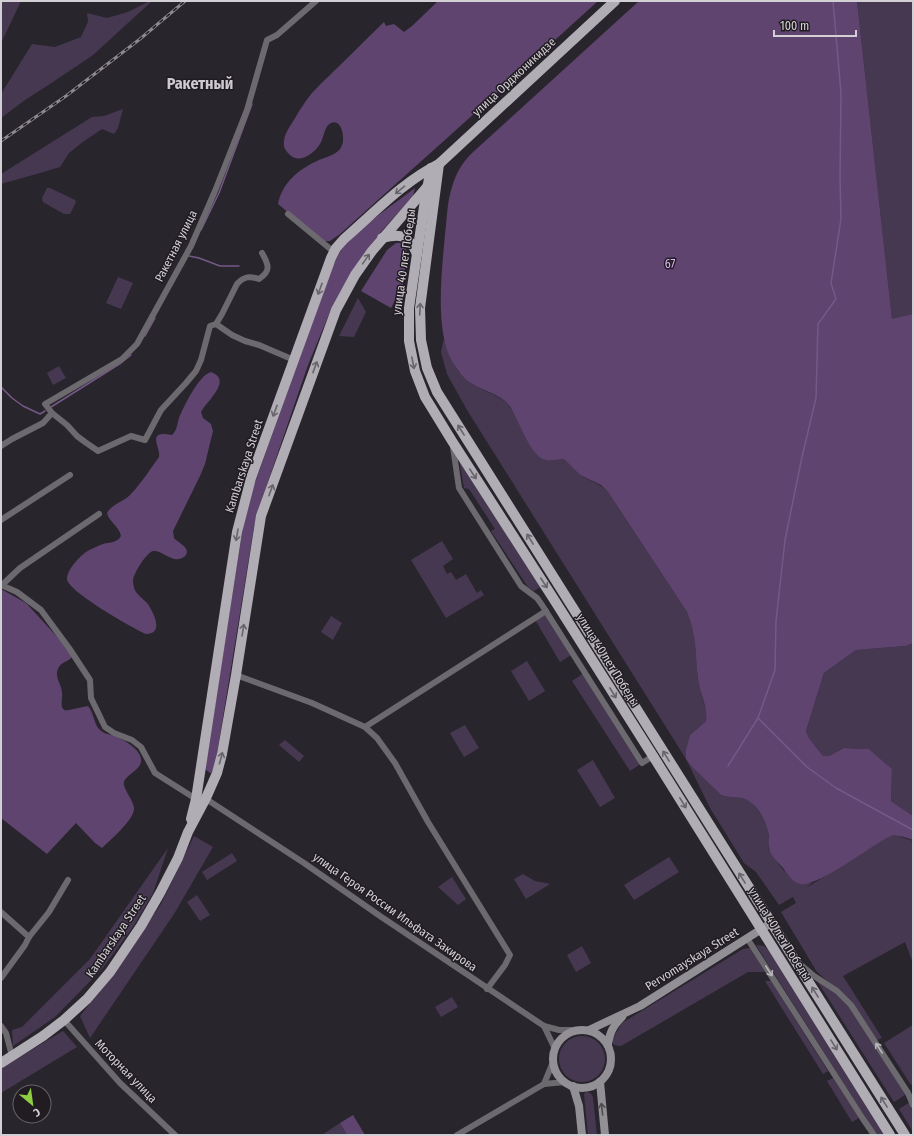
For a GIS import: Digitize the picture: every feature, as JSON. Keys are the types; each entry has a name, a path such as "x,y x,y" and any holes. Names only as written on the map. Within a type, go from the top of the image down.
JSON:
{"main road":[{"name":"улица Орджоникидзе","path":"436,169 614,1"},
{"name":"улица 40 лет Победы","path":"436,169 428,186 430,201 420,308 420,340 427,368 437,392 905,1135"},
{"name":"улица 40 лет Победы","path":"436,169 417,254 409,308 409,341 415,371 425,397 579,638 890,1135"},
{"name":"Kambarskaya Street","path":"200,797 201,765 237,532 251,478 331,258 344,239 398,192 436,169"},
{"name":"Kambarskaya Street","path":"1,1063 43,1036 64,1020 87,999 110,972 137,931 160,893 178,858 200,797 217,773 222,754 262,516 336,310 355,275 372,251 428,186"},
{"path":"382,238 399,235 405,236 417,254"},
{"path":"201,765 205,773 210,776 217,773"},
{"name":"Pervomayskaya Street","path":"589,1030 640,1006 771,923"},
{"name":"Pervomayskaya Street","path":"608,1044 610,1034 615,1024 625,1014"},
{"path":"577,1030 589,1030 602,1037 608,1044 611,1054 611,1063 607,1074 600,1082 583,1088 573,1086 565,1082 557,1073 553,1062 555,1049 562,1038 570,1032 577,1030"},
{"path":"600,1082 605,1135"},
{"path":"573,1086 579,1106 582,1135"}],"street":[{"name":"Ракетная улица","path":"52,413 45,404 122,359 137,344 190,246 215,191 247,110 267,40 277,35 316,1"},
{"path":"288,214 334,252"},
{"path":"1,446 43,423 52,413 67,424 84,442 98,451 131,436 145,440 161,410 196,371 201,360 210,326 216,324 237,284 244,278 250,276 259,279 266,274 268,268 262,253"},
{"path":"216,324 232,335 294,360"},
{"path":"452,441 459,488 521,586 537,598 546,611 642,763 653,756"},
{"path":"1,520 70,475"},
{"path":"2,585 20,568 100,514"},
{"name":"улица Героя России Ильфата Закирова","path":"2,585 17,592 41,610 90,680 91,698 105,727 114,733 132,740 141,748 155,773 200,797 304,863 487,989 544,1026 559,1030 577,1030"},
{"path":"365,727 546,611"},
{"path":"567,646 579,638"},
{"path":"236,675 312,703 365,727 377,738 395,763 428,822 504,948 510,955 505,965 487,989"},
{"path":"1,978 25,945 29,937 49,912 68,880"},
{"path":"1,912 29,937"},
{"path":"747,938 874,1135"},
{"name":"улица 40 лет Победы","path":"793,958 814,976 837,991 851,1006 911,1092 913,1105"},
{"name":"Моторная улица","path":"64,1020 120,1083 175,1135"},
{"path":"1,1026 6,1033 12,1056"},
{"path":"544,1026 555,1049"},
{"path":"544,1084 553,1062"},
{"path":"457,1135 544,1084 565,1082"}],"shaded area":[{"path":"1,1 21,1 1,43"},
{"path":"152,1 93,55 25,100 1,118 1,94 32,44 55,47 81,37 88,22 87,13 107,18 128,12"},
{"path":"857,1 913,1 913,314 892,320"},
{"path":"123,109 118,128 114,134 102,129 69,153 60,167 1,184 1,174 92,117 104,116"},
{"path":"47,188 75,200 76,202 70,214 64,214 43,202 42,198"},
{"path":"118,277 133,283 121,309 106,303"},
{"path":"358,298 366,312 354,337 339,336"},
{"path":"444,338 448,351 461,375 471,383 507,403 545,460 564,459 580,475 601,486 608,492 687,612 694,631 698,680 707,715 706,721 690,735 686,749 693,768 721,795 744,799 754,805 763,818 767,828 769,850 790,877 800,882 813,882 806,888 892,834 913,841 913,963 905,942 843,976 882,1038 877,1040 853,1004 817,972 781,912 796,903 793,897 779,905 756,872 744,863 710,808 686,759 467,410 447,374 441,352"},
{"path":"59,366 66,378 53,385 47,373"},
{"path":"459,459 540,587 534,591 528,587 491,531 495,529 469,489 464,488"},
{"path":"442,541 453,559 443,566 447,574 451,572 456,580 466,574 477,593 481,590 484,595 446,618 411,560"},
{"path":"546,611 573,654 560,662 534,618"},
{"path":"331,616 342,623 333,640 321,632"},
{"path":"913,643 913,816 891,801 892,769 869,749 844,748 829,756 823,756 809,738 806,731 824,673 856,650 906,646"},
{"path":"527,661 545,691 529,701 511,671"},
{"path":"584,673 642,763 630,771 572,681"},
{"path":"465,725 479,748 464,757 450,733"},
{"path":"285,740 304,756 299,762 279,745"},
{"path":"593,760 615,798 600,807 577,770"},
{"path":"194,836 213,847 174,914 90,1038 80,1016 113,975 161,904"},
{"path":"168,848 153,893 133,927 102,969 55,1017 13,1046 12,1030 22,1027 90,959"},
{"path":"232,853 237,861 207,880 202,872"},
{"path":"669,857 679,872 634,900 624,885"},
{"path":"523,874 535,881 550,884 526,899 514,879"},
{"path":"452,877 466,899 458,905 438,887"},
{"path":"197,895 210,915 200,921 187,902"},
{"path":"756,945 764,946 769,950 886,1135 878,1135 870,1125"},
{"path":"582,946 591,963 576,972 567,955"},
{"path":"750,948 765,972 748,972 621,1046 614,1045 612,1040 622,1023 743,949"},
{"path":"814,976 851,1005 908,1093 894,1102"},
{"path":"765,981 771,981 828,1071 823,1074"},
{"path":"452,997 458,1007 441,1017 435,1007"},
{"path":"913,1025 913,1084 911,1085 884,1043"},
{"path":"63,1031 77,1047 16,1084 12,1084 12,1086 1,1093 1,1068"},
{"path":"577,1036 587,1036 595,1040 601,1046 605,1054 605,1064 601,1072 595,1078 587,1082 577,1082 569,1078 563,1072 559,1064 559,1054 563,1046 569,1040"},
{"path":"833,1078 859,1118 852,1122 827,1081"},
{"path":"589,1092 593,1098 597,1135 588,1135 584,1094"},
{"path":"910,1102 913,1112 913,1132 899,1109"},
{"path":"340,1123 347,1135 322,1135"}],"green space":[{"path":"438,1 598,1 340,234 330,241 323,241 278,204 283,190 292,178 310,164 338,151 343,142 342,130 338,123 331,123 325,129 317,148 309,155 301,158 292,157 285,149 284,143 287,132 299,111 313,92 384,22 386,26 394,24 404,32"},
{"name":"67","path":"639,1 857,1 892,319 913,314 913,643 906,646 856,650 824,673 806,731 809,738 823,756 829,756 844,748 869,749 892,769 891,801 913,816 913,840 893,835 830,874 808,883 801,884 793,880 773,856 769,848 767,827 757,808 747,800 721,795 693,768 686,759 686,749 690,735 706,721 705,706 698,679 693,629 687,612 608,492 601,485 580,475 564,459 546,460 540,458 530,445 508,404 500,398 468,381 461,374 453,363 447,350 443,335 441,318 441,283 445,234 450,193 455,177 460,168 472,153"},
{"path":"415,188 413,196 380,233 350,274 332,307 308,365 259,508 254,527 215,766 210,773 205,769 248,502 332,268 343,245 361,228"},
{"path":"396,243 400,243 405,246 407,253 403,285 391,308 361,291 387,250"},
{"path":"211,372 220,380 219,385 201,412 203,418 211,424 213,431 205,464 173,531 174,538 186,548 187,553 181,559 173,559 157,551 153,551 147,555 133,580 135,591 147,603 156,622 155,630 152,633 146,634 116,618 89,600 70,585 67,579 74,564 86,552 101,545 115,541 121,536 107,513 112,507 130,495 142,481 159,457 156,442 157,436 160,434 172,435 174,433 181,413 192,392 206,374"},
{"path":"1,589 26,603 71,652 72,657 60,665 57,672 62,690 63,709 69,710 88,706 92,712 96,725 100,730 127,742 136,749 141,758 140,765 124,782 125,788 134,808 131,818 102,848 95,843 76,823 47,854 1,818"},
{"path":"353,1115 365,1135 347,1135 340,1123"}],"waterway":[{"path":"728,766 758,718 775,670 776,621 785,540 816,398 818,324 836,299 831,283 841,219 841,93 833,1"},
{"path":"201,230 219,193 252,104"},
{"path":"189,256 220,266 239,266"},
{"path":"145,336 155,318"},
{"path":"51,407 121,363 131,355"},
{"path":"1,387 23,406 40,414 45,411"},
{"path":"758,718 807,767 836,788 913,830"}],"railway":[{"path":"1,141 66,96 140,39 185,1"}],"district":[{"name":"Ракетный","path":"200,83"}]}
